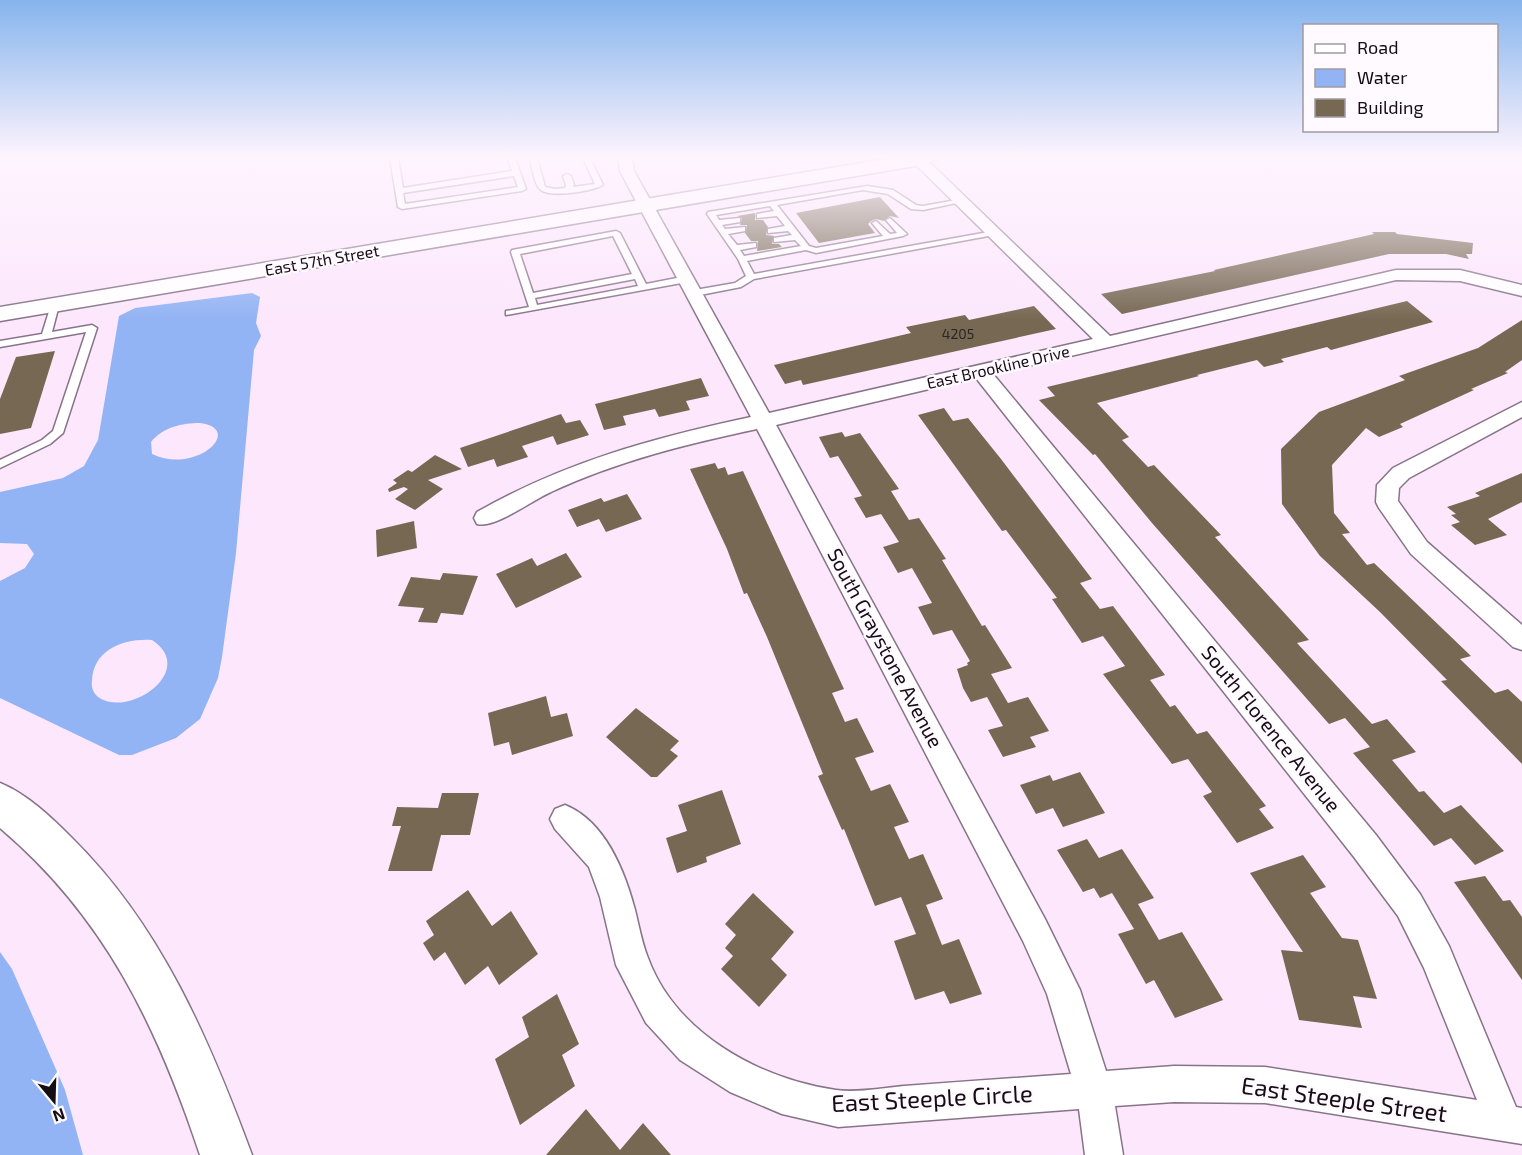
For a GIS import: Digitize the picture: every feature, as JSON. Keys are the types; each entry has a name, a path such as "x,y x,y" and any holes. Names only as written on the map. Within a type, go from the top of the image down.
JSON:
{"main road":[{"name":"East 57th Street","path":"0,299 562,212"},
{"name":"East 57th Street","path":"0,314 573,212"},
{"path":"0,802 71,864 135,948 180,1032 226,1155"}],"street":[{"name":"South Graystone Avenue","path":"652,212 1039,940 1063,990 1094,1091 1104,1155"},
{"path":"973,212 1106,342"},
{"name":"East Brookline Drive","path":"485,518 514,499 554,479 656,445 1396,275 1432,272 1462,275 1501,283 1522,291"},
{"name":"South Florence Avenue","path":"980,371 1365,846 1409,905 1437,958 1513,1124"},
{"path":"1522,409 1401,473 1388,485 1387,502 1419,548 1522,640"},
{"name":"East Steeple Circle","path":"565,819 601,857 616,897 633,965 658,1011 692,1048 743,1079 782,1096 838,1109 1094,1091"},
{"name":"East Steeple Street","path":"1094,1091 1174,1084 1265,1085 1513,1124"}],"lane":[{"path":"724,212 711,214 742,259 751,277"},
{"path":"760,216 778,213 797,237 809,267"},
{"path":"717,224 737,220"},
{"path":"742,259 801,249 816,251 903,234 891,220"},
{"path":"876,223 888,237"},
{"path":"768,228 787,224"},
{"path":"726,236 745,232"},
{"path":"509,313 643,287 738,285 751,277 994,233"},
{"path":"534,308 515,252 616,234 643,287"},
{"path":"777,240 797,237"},
{"path":"734,248 753,245"},
{"path":"619,273 636,273"},
{"path":"529,296 636,273"},
{"path":"46,336 56,305"},
{"path":"0,344 92,328 58,433 46,442 0,464"}],"water":[{"path":"252,293 260,297 256,323 261,336 254,350 236,553 218,678 200,719 176,738 132,755 119,755 0,698 0,581 25,568 34,554 27,544 0,543 0,492 63,478 84,466 98,440 119,316 135,308","holes":["200,423 213,427 218,433 216,441 209,449 184,459 169,459 152,454 151,442 167,429","152,640 164,652 167,665 163,677 154,688 141,697 126,702 111,702 98,697 92,685 94,670 104,653 131,641"]},
{"path":"0,952 12,969 65,1090 83,1155 0,1155"}],"building":[{"path":"893,212 899,218 890,216 884,221 876,219 871,221 868,224 875,233 819,243 796,213"},
{"path":"755,213 755,220 763,220 768,227 766,235 774,236 772,244 779,244 782,247 757,251 758,241 751,241 745,233 747,225 740,225 742,218 737,216"},
{"path":"1372,232 1395,232 1473,243 1472,254 1466,254 1469,259 1446,254 1389,254 1122,314 1101,294 1215,271 1374,234"},
{"path":"1407,301 1433,322 1331,350 1327,347 1281,359 1284,362 1264,367 1257,360 1097,403 1129,437 1122,440 1148,467 1154,465 1221,535 1215,537 1309,640 1297,643 1372,724 1387,719 1416,752 1392,760 1419,792 1424,791 1444,813 1461,805 1504,851 1475,865 1451,838 1434,846 1353,753 1370,747 1345,718 1329,724 1152,523 1095,454 1093,455 1039,400 1055,396 1047,387"},
{"path":"1034,306 1056,329 803,385 801,380 785,384 774,365 911,333 906,327 965,315 969,320"},
{"path":"1522,320 1522,360 1505,372 1508,373 1400,424 1403,427 1379,437 1366,428 1332,465 1334,513 1350,533 1342,534 1367,565 1374,563 1471,656 1460,659 1495,693 1508,689 1522,702 1522,764 1441,681 1447,680 1380,612 1320,556 1282,504 1281,449 1319,412 1405,380 1399,376 1478,348"},
{"path":"55,351 31,428 0,434 0,399 16,357"},
{"path":"701,378 709,396 686,401 690,410 659,417 655,409 623,416 626,425 604,430 595,404"},
{"path":"944,408 953,421 968,418 1001,459 1092,579 1080,583 1100,609 1113,606 1165,675 1150,680 1170,707 1175,705 1197,734 1207,731 1266,806 1259,809 1274,828 1237,843 1203,796 1212,792 1188,759 1172,764 1103,674 1125,666 1103,636 1082,643 1052,599 1057,598 1006,530 1002,531 918,415"},
{"path":"561,414 566,423 580,420 589,435 557,445 553,436 522,446 528,457 497,467 494,459 468,467 460,448"},
{"path":"842,432 845,437 860,433 899,489 891,491 909,520 919,518 946,559 942,560 982,626 985,625 1012,668 991,674 1008,703 1028,697 1049,731 1030,737 1036,747 1003,757 988,730 1003,726 987,697 971,702 963,688 957,669 968,665 970,661 952,630 933,635 918,607 932,603 912,568 898,573 883,547 899,542 881,514 866,518 854,498 862,496 838,456 830,458 819,437"},
{"path":"435,455 462,469 428,480 443,489 415,510 395,499 408,489 404,487 389,492 388,489 397,483 393,480 408,470 412,472"},
{"path":"715,463 718,469 725,467 728,475 743,471 844,689 832,693 845,722 857,718 874,752 855,758 871,791 890,784 909,822 894,827 909,859 923,854 943,899 926,905 942,945 959,939 982,994 950,1004 944,991 915,1000 894,941 916,934 901,897 875,906 844,829 842,830 818,776 823,774 767,637 747,593 744,594 727,549 690,469"},
{"path":"1522,473 1522,502 1488,519 1507,535 1475,545 1451,525 1460,522 1451,515 1456,514 1447,507 1480,496 1475,493"},
{"path":"627,494 642,519 606,532 599,519 577,527 568,510 601,498 604,502"},
{"path":"414,521 417,548 377,557 376,530"},
{"path":"566,553 582,577 516,608 496,574 532,558 537,566"},
{"path":"443,573 478,576 463,615 441,613 437,623 418,622 424,608 398,606 411,577 440,580"},
{"path":"546,696 551,717 567,713 573,736 512,755 509,742 494,746 488,713"},
{"path":"636,708 679,741 670,750 678,756 657,777 651,777 606,737"},
{"path":"1080,772 1105,813 1063,827 1053,808 1036,814 1020,785 1050,775 1053,781"},
{"path":"722,790 741,844 706,857 707,862 677,873 666,838 687,831 678,805"},
{"path":"442,793 479,793 470,835 441,835 432,871 388,871 401,826 392,826 397,807 438,808"},
{"path":"1087,839 1099,858 1122,849 1154,898 1138,904 1159,940 1182,932 1223,1000 1175,1018 1154,980 1146,984 1118,934 1134,929 1112,893 1100,898 1094,888 1083,892 1057,850"},
{"path":"1303,855 1326,887 1310,893 1342,938 1358,940 1377,999 1353,996 1362,1028 1299,1020 1281,950 1303,952 1250,873"},
{"path":"1485,876 1503,901 1510,900 1522,917 1522,980 1454,882"},
{"path":"468,890 492,926 511,911 538,954 499,985 488,966 465,985 445,952 434,961 423,943 434,935 426,921"},
{"path":"753,893 794,932 771,959 787,975 759,1007 721,969 733,956 725,948 736,935 725,924"},
{"path":"557,994 579,1044 562,1055 575,1086 520,1125 495,1059 529,1037 522,1017"},
{"path":"586,1109 620,1150 643,1123 671,1155 546,1155"}]}
